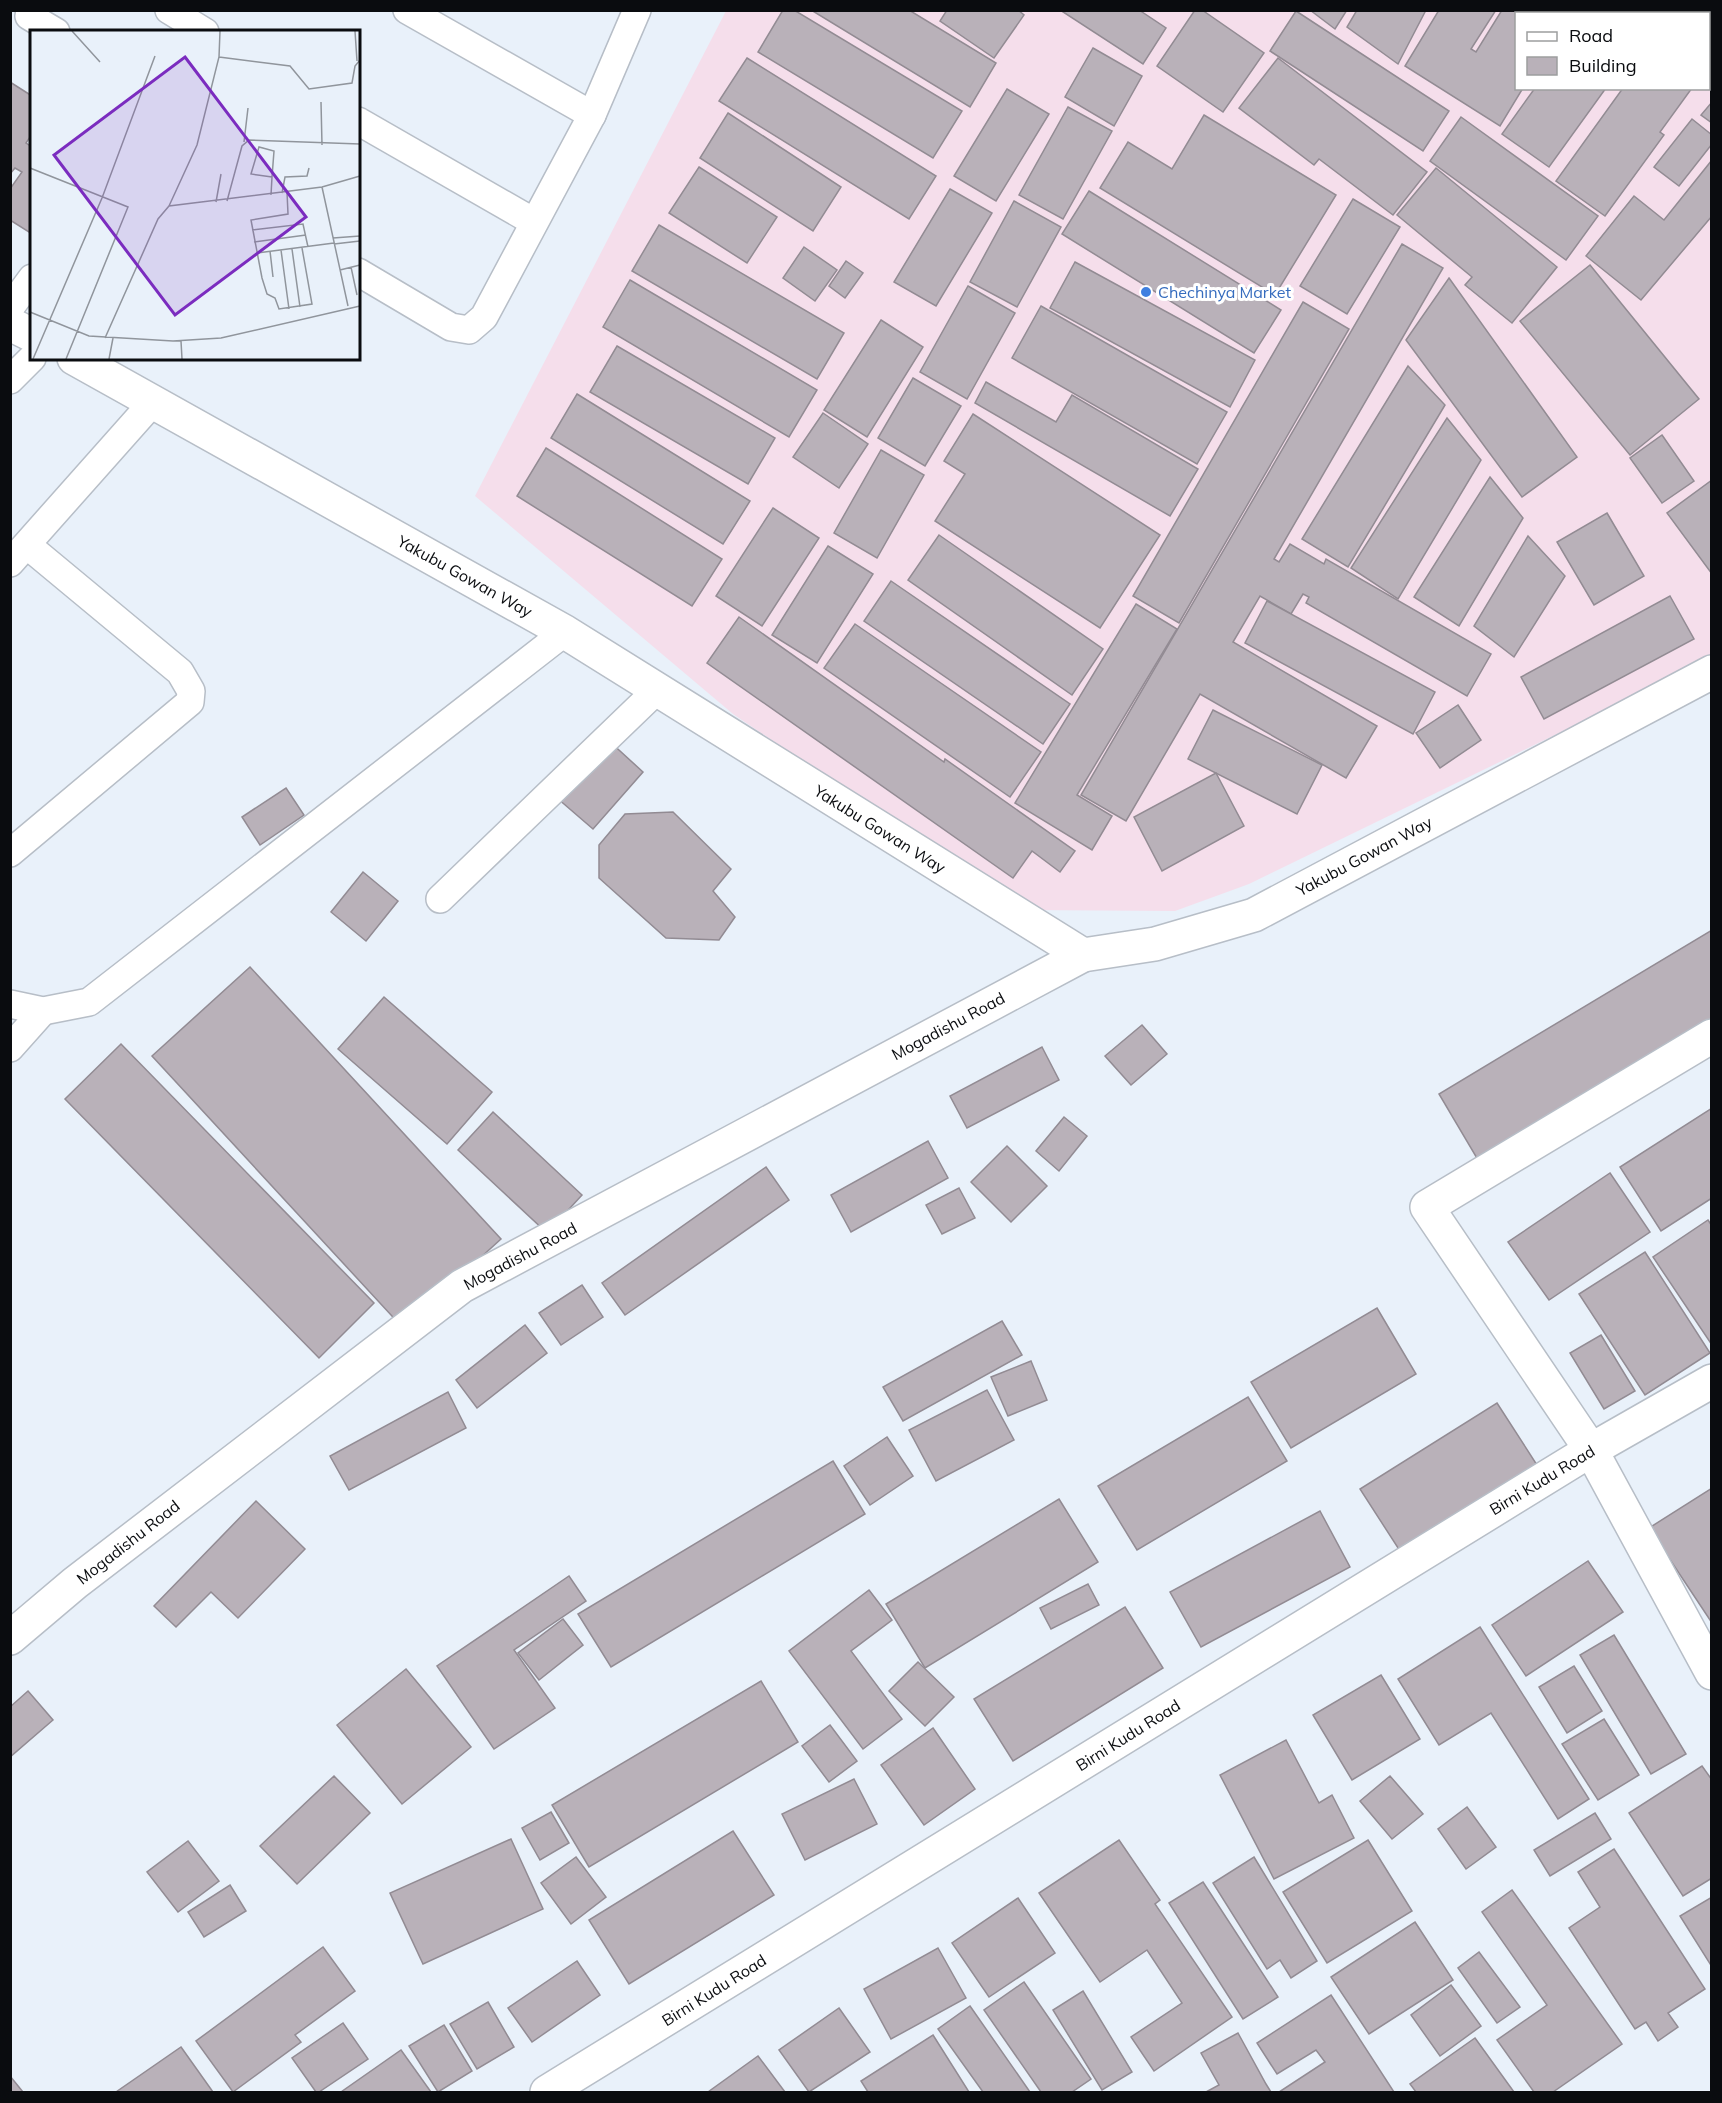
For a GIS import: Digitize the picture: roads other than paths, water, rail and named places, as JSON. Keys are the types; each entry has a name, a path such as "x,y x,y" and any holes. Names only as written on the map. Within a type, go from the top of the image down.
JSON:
{"street":[{"path":"10,324 30,334"},
{"name":"Yakubu Gowan Way","path":"78,360 565,632 1083,955 1155,944 1254,915 1712,672"},
{"name":"Mogadishu Road","path":"10,1638 75,1582 462,1286 1083,955"},
{"path":"1712,1036 1427,1207 1591,1450 1712,1673"},
{"name":"Birni Kudu Road","path":"547,2092 1591,1450 1712,1381"}],"lane":[{"path":"169,10 198,30"},
{"path":"407,10 592,115"},
{"path":"360,273 451,327 469,330 484,318 592,115 637,10"},
{"path":"29,16 53,30"},
{"path":"360,122 534,222"},
{"path":"10,308 30,281"},
{"path":"10,380 30,360"},
{"path":"10,853 190,702 191,691 180,672 19,554 153,402"},
{"path":"10,1004 43,1011 89,1002 565,632"},
{"path":"440,899 657,690"},
{"path":"10,1048 43,1011"}],"place":[{"name":"Chechinya Market","path":"1146,292"}]}
